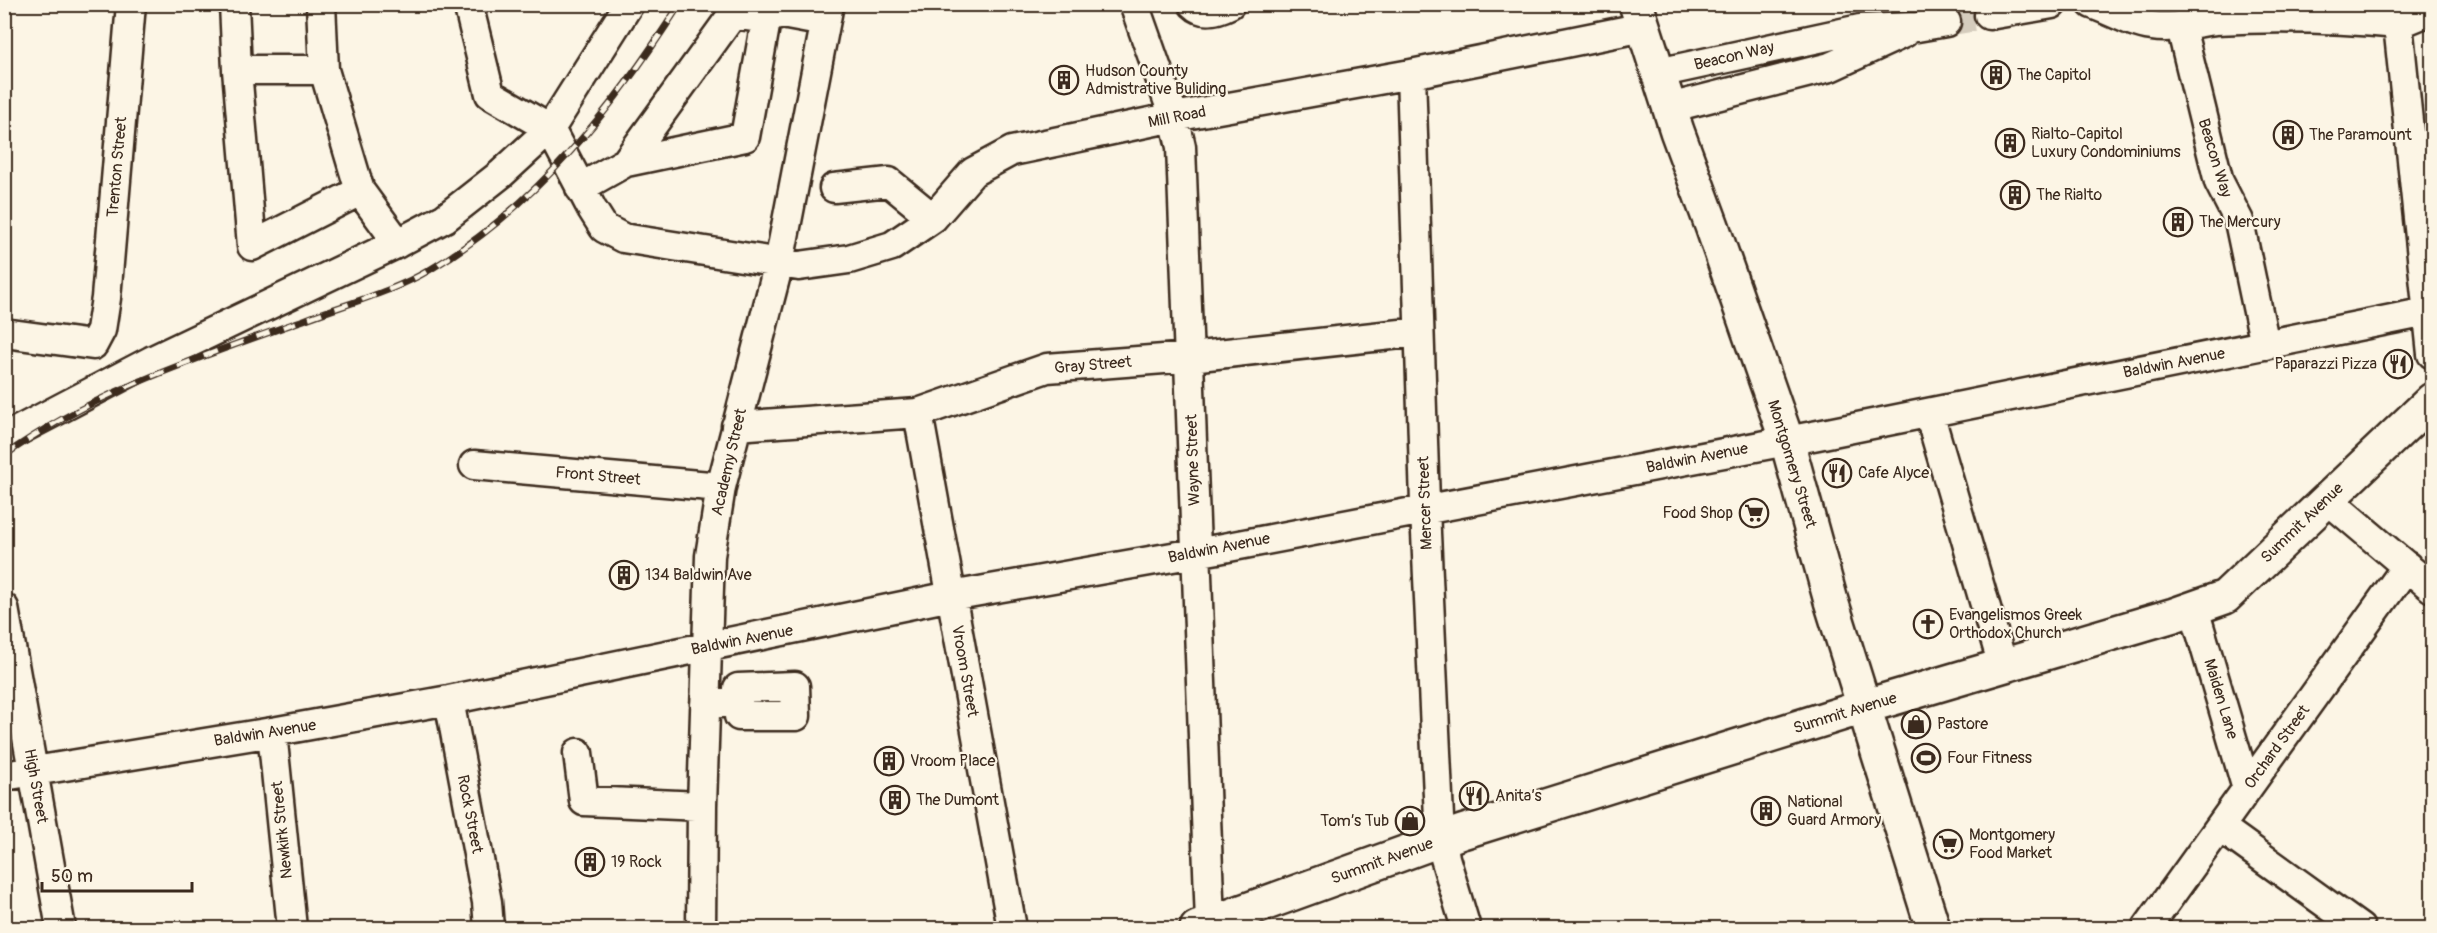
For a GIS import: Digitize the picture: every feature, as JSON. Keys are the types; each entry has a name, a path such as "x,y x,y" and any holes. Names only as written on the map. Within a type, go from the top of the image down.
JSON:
{"main road":[{"name":"Montgomery Street","path":"1640,16 1669,108 1786,441 1863,707 1933,928"},
{"name":"Summit Avenue","path":"1204,926 1442,839 1863,707 2194,609 2225,597 2433,400"}],"street":[{"name":"Trenton Street","path":"4,333 93,345 101,330 106,298 131,4"},
{"path":"234,4 237,70 252,246 360,191"},
{"path":"321,4 324,70 360,191 398,243"},
{"path":"468,4 490,94 550,129"},
{"path":"4,438 151,361 398,243 445,218 501,174 550,129 629,4"},
{"name":"Wayne Street","path":"1134,4 1174,117 1181,147 1196,553 1204,926"},
{"path":"1193,4 1199,10 1207,11 1218,10 1230,4"},
{"path":"1989,15 2052,4"},
{"path":"2092,4 2152,27 2181,27 2213,20 2325,19 2398,24 2433,10"},
{"path":"767,12 778,30 826,22"},
{"path":"580,188 626,162 745,137 767,12"},
{"path":"626,162 733,14 767,12"},
{"name":"Mill Road","path":"550,129 580,188 604,228 623,238 799,266 849,259 892,246 933,218 973,172 1012,151 1174,117 1411,74 1640,16"},
{"name":"Academy Street","path":"701,928 702,806 710,556 721,487 778,262 826,22"},
{"name":"Beacon Way","path":"1658,73 1860,29 1917,27 1946,22"},
{"path":"2398,24 2433,354"},
{"name":"Beacon Way","path":"1669,108 1830,67 1917,27"},
{"name":"Beacon Way","path":"2181,27 2219,182 2239,221 2263,334"},
{"path":"237,70 324,70"},
{"name":"Mercer Street","path":"1411,74 1425,509 1442,839 1466,928"},
{"path":"834,188 889,182 933,218"},
{"name":"Baldwin Avenue","path":"4,776 449,700 951,596 1196,553 1786,441 1929,412 2263,334 2430,312"},
{"name":"Gray Street","path":"736,426 918,413 1047,368 1190,357 1419,332"},
{"path":"1929,412 2003,666"},
{"name":"Vroom Street","path":"918,413 1011,928"},
{"name":"Front Street","path":"474,465 721,487"},
{"path":"2327,499 2433,588"},
{"name":"Orchard Street","path":"2147,928 2407,566"},
{"name":"High Street","path":"4,608 61,928"},
{"name":"Maiden Lane","path":"2194,609 2247,789"},
{"name":"Rock Street","path":"449,700 487,902 489,928"},
{"path":"705,704 738,702"},
{"name":"Newkirk Street","path":"272,732 292,928"},
{"path":"578,753 584,801 702,806"},
{"path":"2220,827 2360,928"}],"tunnel":[{"path":"1946,22 1989,15"}],"railway":[{"path":"4,456 75,412 113,393 191,361 402,284 431,269 469,244 505,216 570,152 628,80 680,4"}],"place":[{"name":"The Capitol","path":"1996,75"},
{"name":"Hudson County Admistrative Buliding","path":"1064,80"},
{"name":"The Paramount","path":"2288,135"},
{"name":"Rialto-Capitol Luxury Condominiums","path":"2010,143"},
{"name":"The Rialto","path":"2015,195"},
{"name":"The Mercury","path":"2178,222"},
{"name":"Paparazzi Pizza","path":"2398,364"},
{"name":"Cafe Alyce","path":"1837,473"},
{"name":"Food Shop","path":"1754,513"},
{"name":"134 Baldwin Ave","path":"624,575"},
{"name":"Evangelismos Greek Orthodox Church","path":"1928,624"},
{"name":"Pastore","path":"1916,724"},
{"name":"Four Fitness","path":"1926,758"},
{"name":"Vroom Place","path":"889,761"},
{"name":"Anita’s","path":"1474,796"},
{"name":"The Dumont","path":"895,800"},
{"name":"National Guard Armory","path":"1766,811"},
{"name":"Tom’s Tub","path":"1410,821"},
{"name":"Montgomery Food Market","path":"1948,844"},
{"name":"19 Rock","path":"590,862"}]}
